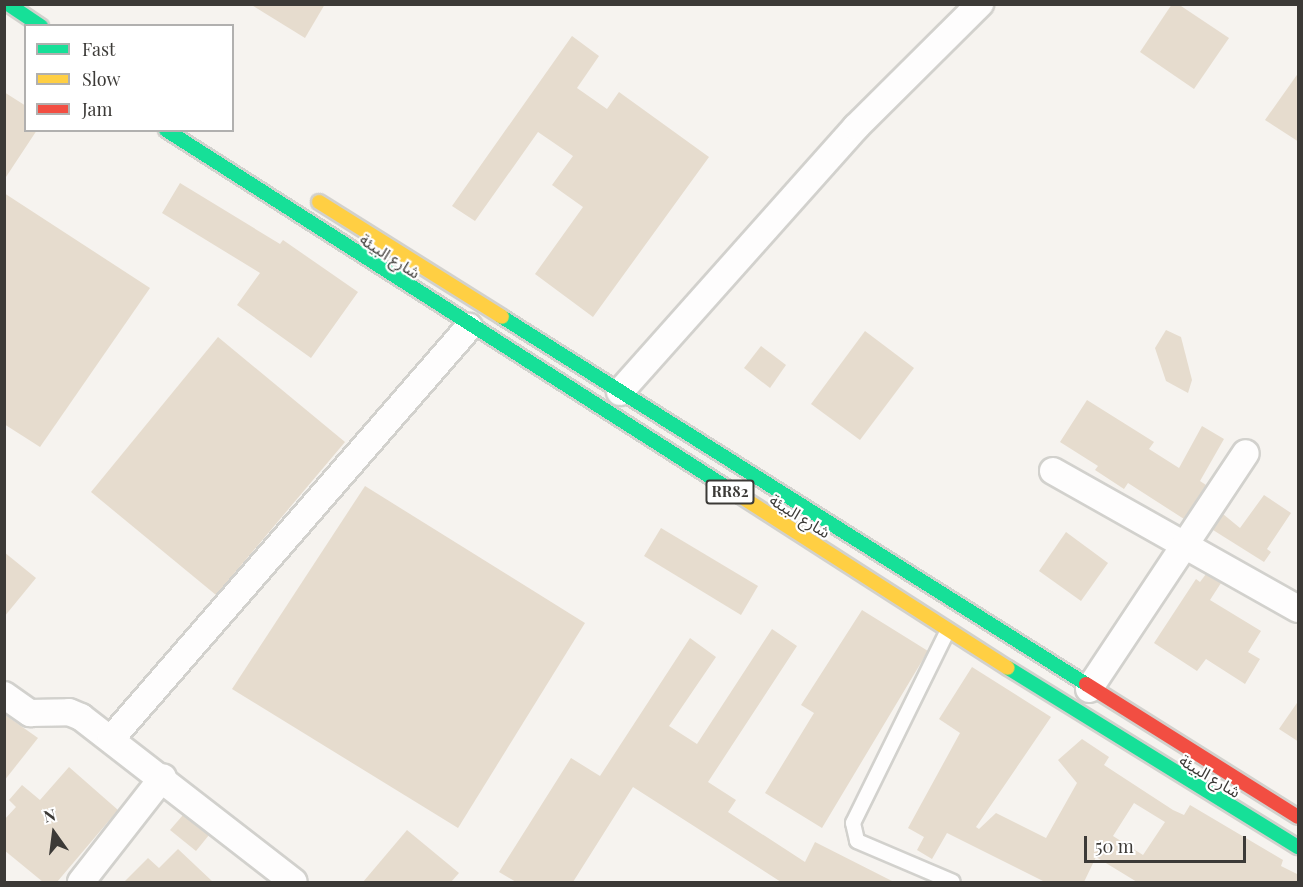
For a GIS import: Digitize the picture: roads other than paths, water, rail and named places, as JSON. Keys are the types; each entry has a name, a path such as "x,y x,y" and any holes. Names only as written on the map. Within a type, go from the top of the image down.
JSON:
{"highway":[{"name":"شارع البيئة","path":"169,132 470,327 1184,780 1299,847"},
{"name":"شارع البيئة","path":"305,193 1089,689 1299,817"}],"street":[{"path":"620,392 856,127 980,4"},
{"path":"111,739 470,327"},
{"path":"1089,689 1246,453"},
{"path":"1053,471 1299,609"},
{"path":"4,695 30,713 69,712 81,717 163,777 292,882"},
{"path":"81,882 163,777"}],"lane":[{"path":"948,630 853,823 857,841 953,882"}]}
